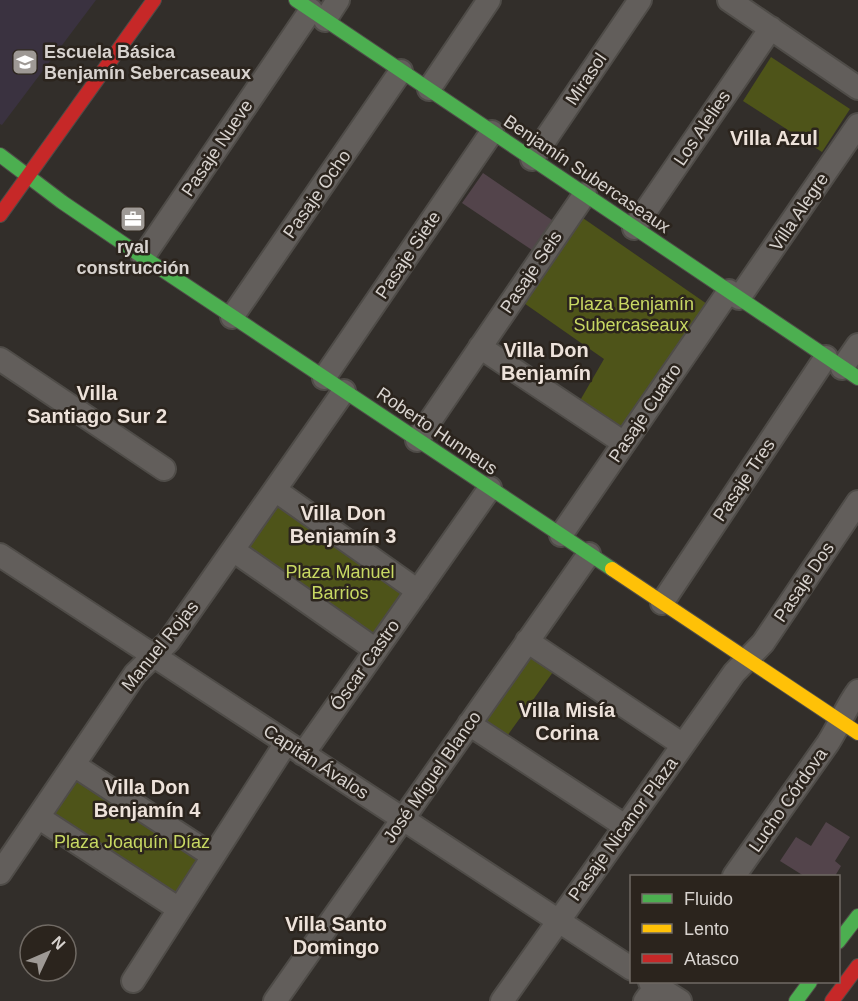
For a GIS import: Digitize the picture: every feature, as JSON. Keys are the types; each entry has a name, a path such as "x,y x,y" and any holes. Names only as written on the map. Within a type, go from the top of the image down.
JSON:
{"street":[{"path":"0,214 154,0"},
{"name":"Pasaje Nueve","path":"143,257 311,10 338,0"},
{"path":"429,89 489,0"},
{"name":"Mirasol","path":"532,159 640,0"},
{"path":"729,0 858,88"},
{"name":"Benjamín Subercaseaux","path":"311,10 842,368"},
{"name":"Los Alelies","path":"634,228 771,28"},
{"name":"Pasaje Ocho","path":"232,316 401,71"},
{"name":"Villa Alegre","path":"734,295 858,125"},
{"name":"Pasaje Siete","path":"324,378 492,132"},
{"name":"Roberto Hunneus","path":"0,155 143,257 850,728"},
{"name":"Pasaje Seis","path":"417,440 585,194"},
{"name":"Pasaje Cuatro","path":"561,535 624,443 734,295"},
{"name":"Pasaje Tres","path":"662,603 858,345"},
{"path":"480,347 624,443"},
{"path":"0,359 164,469"},
{"name":"Manuel Rojas","path":"0,873 135,674 169,641 344,391"},
{"name":"Óscar Castro","path":"133,981 213,856 295,748 376,651 490,488"},
{"path":"275,490 418,591"},
{"name":"Pasaje Dos","path":"748,660 763,643 858,502"},
{"path":"233,550 376,651"},
{"name":"José Miguel Blanco","path":"275,1001 589,554"},
{"name":"Capitán Ávalos","path":"0,555 630,968"},
{"path":"527,641 683,745"},
{"name":"Pasaje Nicanor Plaza","path":"502,1001 683,745 735,674 748,660"},
{"name":"Lucho Córdova","path":"735,875 850,728 848,705 858,690"},
{"path":"470,724 625,826"},
{"path":"74,765 213,856"},
{"path":"38,817 179,909"},
{"path":"840,939 858,916"},
{"path":"832,1001 858,966"},
{"path":"796,1001 809,983"},
{"path":"653,987 680,1001"}],"shaded area":[{"name":"Escuela Básica Benjamín Sebercaseaux","path":"0,0 96,0 2,125 0,124"}],"green space":[{"path":"771,57 850,109 822,152 743,101"},
{"name":"Plaza Benjamín Subercaseaux","path":"580,216 707,304 619,433 578,404 604,359 521,301"},
{"name":"Plaza Manuel Barrios","path":"276,502 405,591 371,641 242,551"},
{"path":"525,652 553,672 505,739 477,720"},
{"name":"Plaza Joaquín Díaz","path":"76,777 206,859 178,902 47,819"}],"building":[{"path":"483,173 555,222 535,252 462,203"},
{"path":"826,822 850,837 835,861 841,866 836,875 802,875 780,861 796,837 811,846"}],"traffic: fast":[{"path":"296,0 858,378"},
{"path":"0,155 62,202 143,257 612,569"},
{"path":"840,939 858,916"},
{"path":"796,1001 809,983"}],"traffic: slow":[{"path":"612,569 858,733"}],"traffic: jam":[{"path":"0,215 154,0"},
{"path":"832,1001 858,966"}],"place":[{"name":"Escuela Básica Benjamín Sebercaseaux","path":"25,62"},
{"name":"ryal construcción","path":"133,219"}],"district":[{"name":"Villa Azul","path":"774,138"},
{"name":"Villa Don Benjamín","path":"546,362"},
{"name":"Villa Santiago Sur 2","path":"97,404"},
{"name":"Villa Don Benjamín 3","path":"343,524"},
{"name":"Villa Misía Corina","path":"567,722"},
{"name":"Villa Don Benjamín 4","path":"147,798"},
{"name":"Villa Santo Domingo","path":"336,936"}]}
